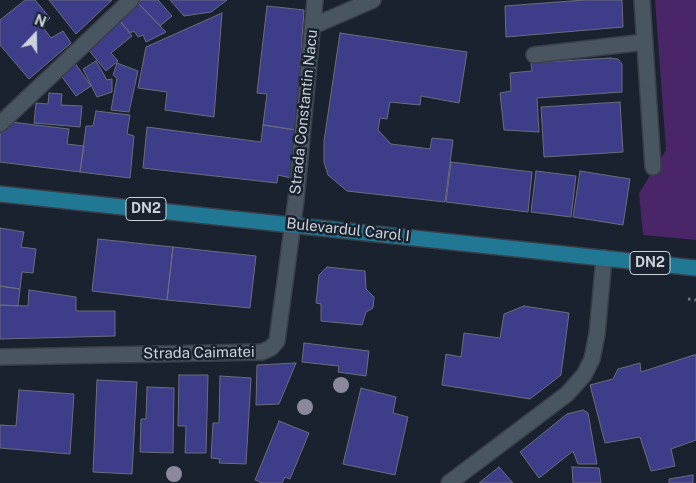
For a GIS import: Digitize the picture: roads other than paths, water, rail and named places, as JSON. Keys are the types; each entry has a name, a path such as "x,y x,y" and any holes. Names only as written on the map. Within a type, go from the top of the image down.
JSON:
{"main road":[{"name":"Bulevardul Carol I","path":"0,194 696,268"}],"street":[{"path":"0,124 131,0"},
{"name":"Strada Constantin Nacu","path":"292,224 315,0"},
{"path":"313,26 373,0"},
{"path":"642,0 653,166"},
{"path":"534,55 645,42"},
{"name":"Strada Caimatei","path":"0,356 262,352 271,348 277,341 292,224"},
{"path":"449,483 567,394 584,375 592,359 604,258"}]}
